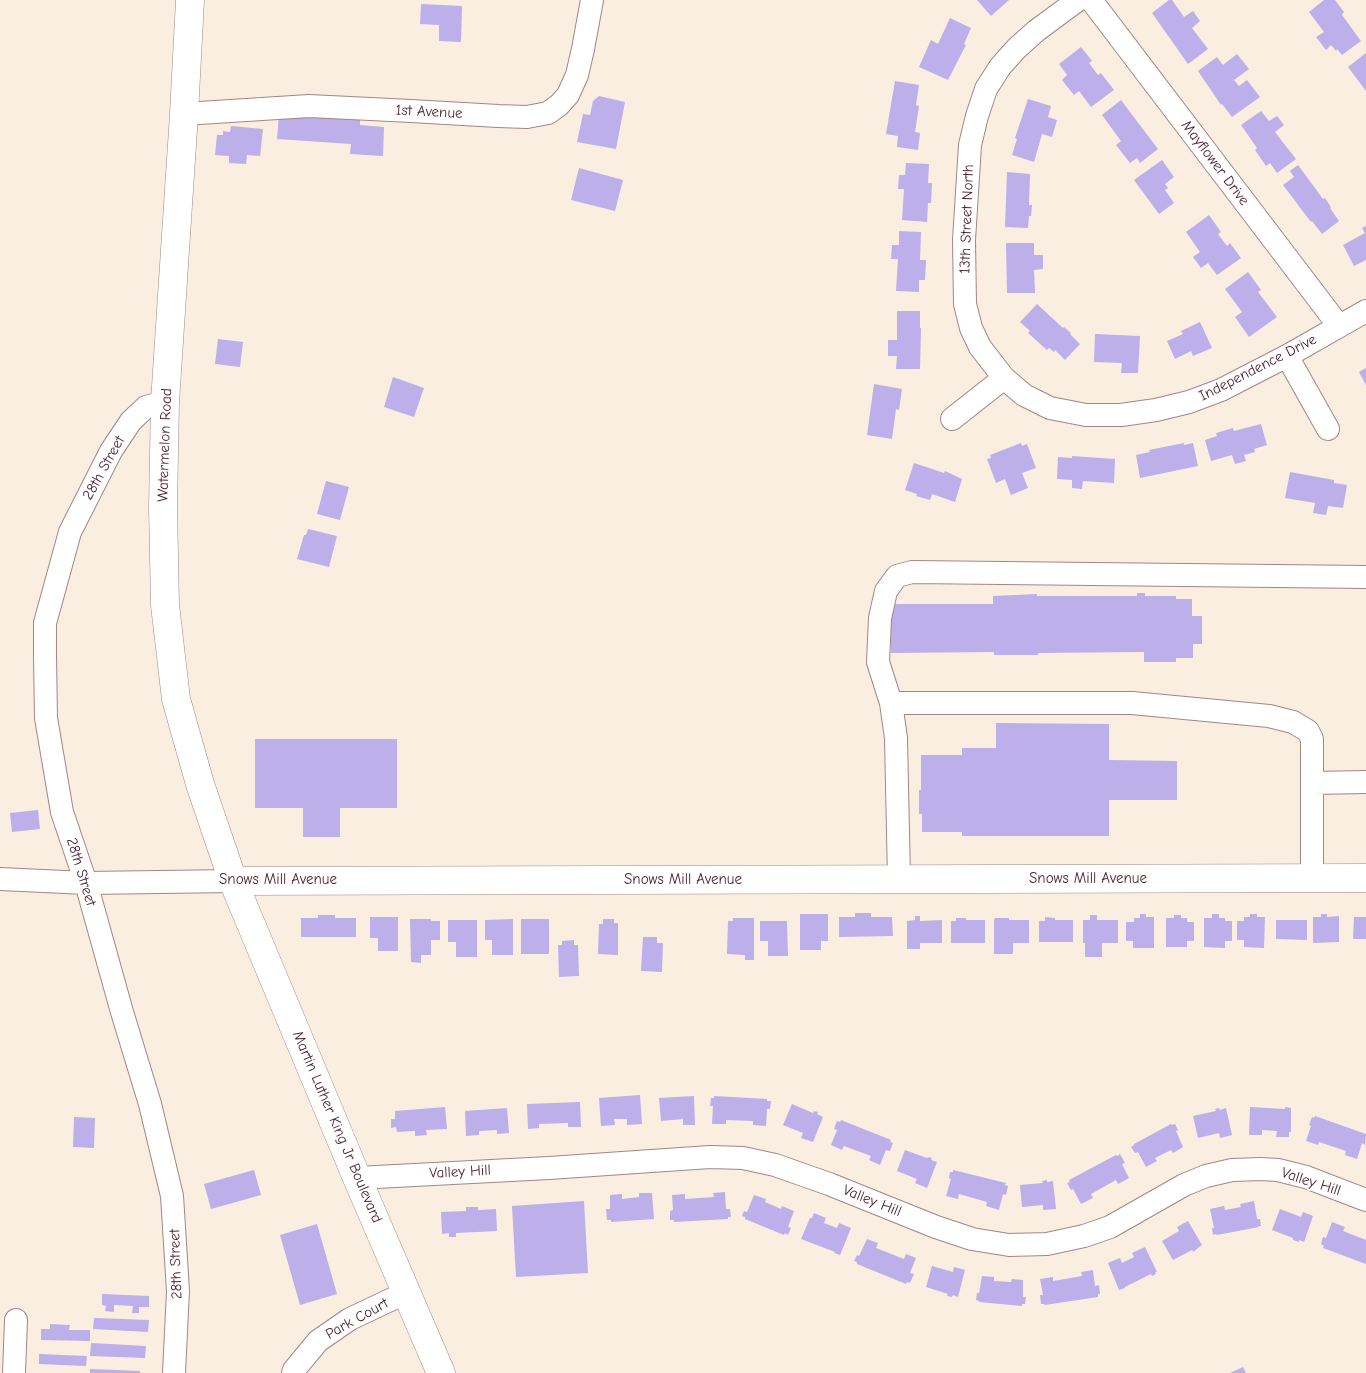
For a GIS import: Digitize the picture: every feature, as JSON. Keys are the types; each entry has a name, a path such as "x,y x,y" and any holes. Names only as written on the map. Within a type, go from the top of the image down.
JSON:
{"main road":[{"name":"Watermelon Road","path":"190,0 165,402 163,507 165,605 176,699 200,784 233,881"},
{"name":"Snows Mill Avenue","path":"233,881 1366,878"},
{"name":"Martin Luther King Jr Boulevard","path":"233,881 441,1373"}],"street":[{"name":"1st Avenue","path":"184,114 308,106 527,117 548,113 568,95 577,75 592,0"},
{"name":"13th Street North","path":"1078,0 1036,31 1016,49 1000,67 986,90 970,145 964,240 965,304 971,328 980,347 1004,378 1024,395 1050,408 1086,415"},
{"name":"Mayflower Drive","path":"1091,0 1339,326"},
{"name":"Independence Drive","path":"1086,415 1121,415 1156,410 1189,402 1221,390 1287,356 1366,311"},
{"path":"1287,356 1328,429"},
{"path":"952,419 1004,378"},
{"name":"28th Street","path":"165,402 146,407 131,421 111,451 70,532 45,622 46,718 62,812 86,884 150,1104 172,1196 178,1291 174,1373"},
{"path":"900,879 896,738 891,703 878,662 880,618 886,591 897,576 912,572 1366,577"},
{"path":"891,703 1132,703 1268,716 1293,722 1308,731 1312,740 1312,878"},
{"path":"1312,783 1366,782"},
{"name":"Snows Mill Avenue","path":"0,879 86,884 233,881"},
{"name":"Valley Hill","path":"357,1178 710,1157 743,1158 775,1164 972,1239 1009,1245 1047,1244 1084,1236 1110,1226 1184,1185 1206,1176 1232,1170 1278,1170 1306,1177 1366,1200"},
{"name":"Park Court","path":"293,1373 318,1341 350,1319 407,1292"},
{"path":"14,1373 16,1320"}],"building":[{"path":"977,0 1009,0 991,16"},
{"path":"1169,0 1172,0 1184,17 1193,11 1200,21 1192,28 1208,49 1188,64 1152,13"},
{"path":"1324,0 1335,0 1344,12 1342,15 1361,41 1342,55 1331,45 1326,50 1316,37 1324,32 1309,12"},
{"path":"421,4 462,6 461,42 439,41 439,25 420,24"},
{"path":"950,18 971,28 964,44 966,45 948,80 919,67 931,40 938,44"},
{"path":"1081,47 1092,61 1089,63 1098,75 1101,73 1114,90 1091,107 1079,91 1074,95 1062,80 1067,75 1059,64"},
{"path":"1366,53 1366,91 1348,67"},
{"path":"1237,54 1249,69 1234,80 1239,86 1247,80 1260,97 1232,117 1221,105 1198,71 1217,57 1223,65"},
{"path":"895,81 919,85 916,105 919,106 915,132 920,133 918,150 897,147 898,136 886,134"},
{"path":"599,96 625,102 616,149 577,142 583,114 590,115 593,101"},
{"path":"1028,99 1051,106 1048,117 1057,120 1052,137 1042,134 1034,162 1012,155 1017,139 1015,138"},
{"path":"1121,100 1158,149 1140,163 1137,158 1130,163 1116,145 1121,141 1102,115"},
{"path":"1261,111 1269,121 1277,116 1284,125 1275,132 1296,159 1277,173 1270,163 1266,166 1255,150 1257,148 1241,125"},
{"path":"279,114 360,118 360,125 384,127 383,156 350,154 351,144 277,139"},
{"path":"231,126 263,129 260,156 247,155 246,164 229,163 229,156 215,155 217,135 223,135 223,131 230,132"},
{"path":"1162,160 1174,177 1165,184 1168,188 1165,190 1174,203 1159,214 1134,180"},
{"path":"906,163 929,164 928,183 932,183 931,203 928,203 927,222 902,220 904,189 898,189 899,175 905,175"},
{"path":"1298,165 1323,199 1325,198 1339,221 1322,234 1283,185 1294,177 1290,171"},
{"path":"579,168 623,180 615,211 571,200"},
{"path":"1007,172 1030,174 1029,205 1032,205 1028,228 1005,227"},
{"path":"1209,215 1221,232 1218,234 1227,246 1230,243 1241,258 1217,275 1208,263 1201,268 1193,257 1200,252 1186,232"},
{"path":"1366,226 1366,260 1354,266 1343,245 1365,233 1362,228"},
{"path":"899,231 921,232 920,260 926,260 925,280 919,280 919,292 896,291 898,259 891,259 892,245 899,245"},
{"path":"1006,243 1034,243 1034,255 1043,255 1043,269 1034,270 1035,293 1007,293"},
{"path":"1248,272 1261,290 1258,292 1277,317 1249,337 1235,317 1242,312 1225,289"},
{"path":"1037,304 1071,333 1080,344 1065,360 1055,350 1054,352 1049,348 1047,350 1028,333 1030,331 1020,322"},
{"path":"897,311 920,311 920,369 896,369 897,356 888,356 888,340 897,340"},
{"path":"1200,322 1212,348 1193,356 1191,351 1175,359 1167,341 1183,334 1181,331"},
{"path":"1095,334 1140,336 1138,373 1121,373 1122,363 1094,362"},
{"path":"218,339 243,342 240,367 215,364"},
{"path":"1366,368 1366,385 1359,372"},
{"path":"393,377 424,388 414,417 384,407"},
{"path":"874,384 902,389 899,410 896,409 892,439 867,435"},
{"path":"1261,424 1267,445 1254,449 1255,452 1244,455 1246,461 1235,464 1232,455 1211,461 1205,440 1217,436 1216,433 1233,428 1234,431"},
{"path":"1021,443 1022,446 1027,444 1036,468 1022,473 1028,488 1011,495 1005,479 996,483 987,459 991,458 990,455"},
{"path":"1184,443 1184,445 1193,443 1198,466 1140,478 1136,455 1150,452 1149,450"},
{"path":"1072,456 1115,459 1114,483 1083,481 1082,489 1072,488 1072,480 1057,479 1058,457 1072,458"},
{"path":"914,463 944,473 945,471 962,479 955,502 932,494 930,500 905,490"},
{"path":"1290,472 1334,480 1334,483 1347,485 1343,508 1328,506 1326,515 1313,513 1315,503 1285,498"},
{"path":"326,481 349,487 340,520 317,514"},
{"path":"308,529 337,536 329,567 297,559 304,535 306,535"},
{"path":"1137,593 1145,593 1145,596 1176,596 1176,599 1192,599 1192,616 1202,616 1202,644 1193,644 1193,658 1176,658 1176,662 1144,662 1144,652 1038,653 1038,655 994,655 994,652 891,653 890,604 993,604 993,596 1037,594 1037,596 1137,596"},
{"path":"996,723 1109,724 1109,760 1177,761 1177,800 1109,800 1109,836 962,836 962,832 922,832 922,814 919,814 921,755 962,755 962,748 996,748"},
{"path":"255,739 397,739 397,808 340,808 340,837 303,837 303,808 255,808"},
{"path":"38,810 40,829 12,832 10,813"},
{"path":"855,913 871,913 871,917 892,917 893,936 839,937 839,917 855,917"},
{"path":"800,914 828,914 828,941 821,941 821,950 800,950"},
{"path":"1140,914 1146,914 1146,917 1154,917 1154,948 1133,948 1133,941 1126,941 1126,922 1134,922 1134,918 1140,918"},
{"path":"1212,914 1219,914 1219,918 1225,918 1225,921 1232,921 1232,941 1225,941 1225,948 1204,947 1204,918 1212,918"},
{"path":"1250,914 1257,914 1257,917 1265,917 1264,948 1244,947 1244,940 1237,940 1237,921 1244,921 1244,917 1250,917"},
{"path":"1321,914 1327,914 1327,917 1339,916 1339,942 1313,943 1313,917 1321,917"},
{"path":"318,915 335,915 335,918 356,918 356,937 301,937 301,918 318,918"},
{"path":"1090,915 1097,915 1097,920 1118,920 1118,943 1102,943 1102,957 1085,957 1083,920 1090,920"},
{"path":"1174,915 1181,915 1181,918 1187,918 1187,922 1194,922 1194,941 1187,941 1187,947 1166,947 1166,918 1174,918"},
{"path":"915,916 920,916 920,921 942,920 942,943 920,943 920,949 907,949 907,921 915,920"},
{"path":"370,917 398,917 398,951 378,951 378,938 370,938"},
{"path":"1045,917 1055,918 1055,920 1073,920 1073,942 1039,942 1039,921 1045,921"},
{"path":"1354,917 1366,917 1366,939 1353,939"},
{"path":"733,918 754,918 754,960 745,960 745,955 727,954 728,921 733,921"},
{"path":"956,918 985,920 985,943 951,943 951,921 956,921"},
{"path":"995,918 1029,920 1029,943 1013,943 1013,954 994,954"},
{"path":"410,919 440,921 440,940 431,940 431,955 421,955 421,963 411,962"},
{"path":"513,919 513,955 492,955 492,940 485,940 485,920"},
{"path":"521,919 549,919 549,954 521,954"},
{"path":"603,919 614,919 614,923 618,923 618,955 598,954 599,924 603,924"},
{"path":"448,920 477,920 477,957 456,957 456,942 448,942"},
{"path":"1276,920 1307,920 1307,940 1276,939"},
{"path":"760,921 787,921 788,956 768,956 768,941 760,941"},
{"path":"643,937 657,937 657,943 663,943 662,972 641,971"},
{"path":"574,940 574,945 578,945 579,976 559,977 558,945 562,945 562,941"},
{"path":"640,1095 642,1124 627,1125 627,1119 614,1119 615,1125 601,1126 599,1098"},
{"path":"694,1096 695,1125 683,1125 683,1119 661,1121 659,1098"},
{"path":"714,1096 767,1099 767,1101 771,1101 770,1109 767,1109 766,1126 753,1125 753,1121 726,1120 726,1124 712,1124 713,1106 710,1106 711,1098 714,1098"},
{"path":"580,1102 581,1127 568,1127 568,1123 539,1124 539,1128 528,1129 527,1104"},
{"path":"792,1104 813,1113 814,1111 818,1112 817,1114 823,1117 813,1142 801,1138 803,1133 783,1125"},
{"path":"445,1107 447,1129 426,1130 427,1135 415,1136 415,1131 397,1132 396,1127 391,1128 391,1119 395,1119 395,1111"},
{"path":"1250,1107 1291,1108 1291,1132 1289,1132 1289,1137 1276,1137 1277,1131 1262,1130 1262,1135 1249,1135"},
{"path":"507,1108 509,1133 497,1134 497,1130 479,1131 479,1135 466,1136 465,1111"},
{"path":"1219,1108 1220,1110 1226,1108 1232,1135 1220,1138 1219,1133 1198,1138 1193,1116 1216,1111 1215,1109"},
{"path":"1315,1116 1366,1134 1365,1145 1362,1143 1357,1159 1345,1155 1346,1151 1319,1142 1318,1145 1306,1141 1311,1126 1309,1125 1312,1117 1314,1118"},
{"path":"74,1117 95,1118 94,1148 73,1147"},
{"path":"841,1120 891,1140 890,1142 893,1143 890,1151 886,1150 880,1165 869,1160 871,1156 844,1146 842,1150 831,1145 837,1130 834,1129 837,1121 840,1122"},
{"path":"1171,1124 1175,1124 1183,1147 1173,1153 1171,1150 1155,1158 1157,1161 1146,1167 1138,1152 1135,1153 1131,1147"},
{"path":"905,1150 932,1158 931,1160 937,1162 927,1188 915,1183 917,1179 897,1171"},
{"path":"1120,1154 1125,1163 1122,1164 1129,1178 1118,1184 1116,1180 1091,1194 1093,1198 1081,1204 1073,1189 1071,1190 1067,1183 1070,1182 1069,1180"},
{"path":"254,1170 261,1195 211,1209 204,1184"},
{"path":"953,1170 1006,1183 1005,1185 1008,1186 1006,1195 1003,1194 999,1210 986,1206 987,1202 959,1194 958,1199 946,1196 951,1179 949,1178 950,1172 953,1172"},
{"path":"1047,1180 1047,1182 1053,1181 1056,1209 1043,1210 1043,1205 1022,1207 1020,1185 1043,1183 1042,1181"},
{"path":"725,1192 726,1209 730,1209 731,1217 728,1217 728,1219 674,1222 674,1220 670,1220 670,1211 673,1210 672,1195 685,1194 685,1199 714,1197 713,1193"},
{"path":"639,1193 652,1193 654,1219 611,1222 611,1220 607,1220 606,1209 610,1209 610,1195 622,1194 622,1199 639,1197"},
{"path":"754,1195 766,1199 765,1202 781,1209 782,1206 794,1211 788,1227 791,1228 788,1235 745,1219 742,1216 744,1211 747,1212"},
{"path":"584,1201 588,1273 516,1277 512,1206"},
{"path":"1254,1201 1257,1219 1260,1219 1261,1226 1213,1235 1212,1228 1214,1228 1210,1209 1224,1206 1225,1210 1241,1207 1240,1204"},
{"path":"466,1207 478,1207 478,1210 496,1209 497,1231 456,1233 456,1237 449,1237 449,1233 442,1234 441,1212 466,1211"},
{"path":"1280,1209 1301,1217 1303,1212 1313,1216 1304,1242 1293,1240 1293,1238 1272,1230"},
{"path":"814,1213 826,1218 824,1223 837,1228 839,1223 851,1228 840,1255 801,1239"},
{"path":"1188,1221 1202,1245 1193,1252 1192,1250 1173,1260 1162,1241 1179,1231 1177,1227"},
{"path":"1332,1222 1345,1227 1343,1231 1366,1240 1366,1264 1323,1248 1324,1246 1321,1244 1323,1237 1326,1238"},
{"path":"317,1224 337,1294 300,1305 280,1235"},
{"path":"867,1239 878,1243 876,1248 904,1259 906,1254 916,1258 910,1273 914,1274 910,1283 907,1282 906,1284 857,1264 854,1261 857,1255 859,1256"},
{"path":"1145,1247 1157,1272 1155,1272 1156,1274 1152,1276 1151,1274 1119,1290 1108,1263 1120,1258 1122,1263 1134,1257 1132,1253"},
{"path":"932,1266 953,1272 954,1267 965,1270 958,1297 953,1295 952,1297 947,1296 948,1294 926,1287"},
{"path":"1093,1270 1095,1286 1099,1285 1100,1294 1098,1294 1098,1297 1041,1304 1040,1295 1043,1295 1040,1279 1053,1277 1053,1281 1082,1276 1081,1272"},
{"path":"982,1276 994,1277 994,1281 1011,1282 1012,1279 1023,1280 1023,1297 1026,1297 1025,1304 1022,1304 1022,1306 979,1302 976,1300"},
{"path":"102,1294 149,1296 149,1307 139,1307 139,1313 132,1313 133,1306 114,1305 114,1312 105,1311 106,1306 102,1305"},
{"path":"94,1318 149,1320 148,1332 93,1329"},
{"path":"50,1324 70,1325 69,1330 90,1330 90,1341 41,1340 41,1329 50,1329"},
{"path":"91,1343 146,1346 145,1358 90,1356"},
{"path":"39,1354 87,1356 86,1366 39,1364"},
{"path":"1243,1367 1246,1373 1230,1373"},
{"path":"90,1369 140,1371 140,1373 90,1373"}]}
